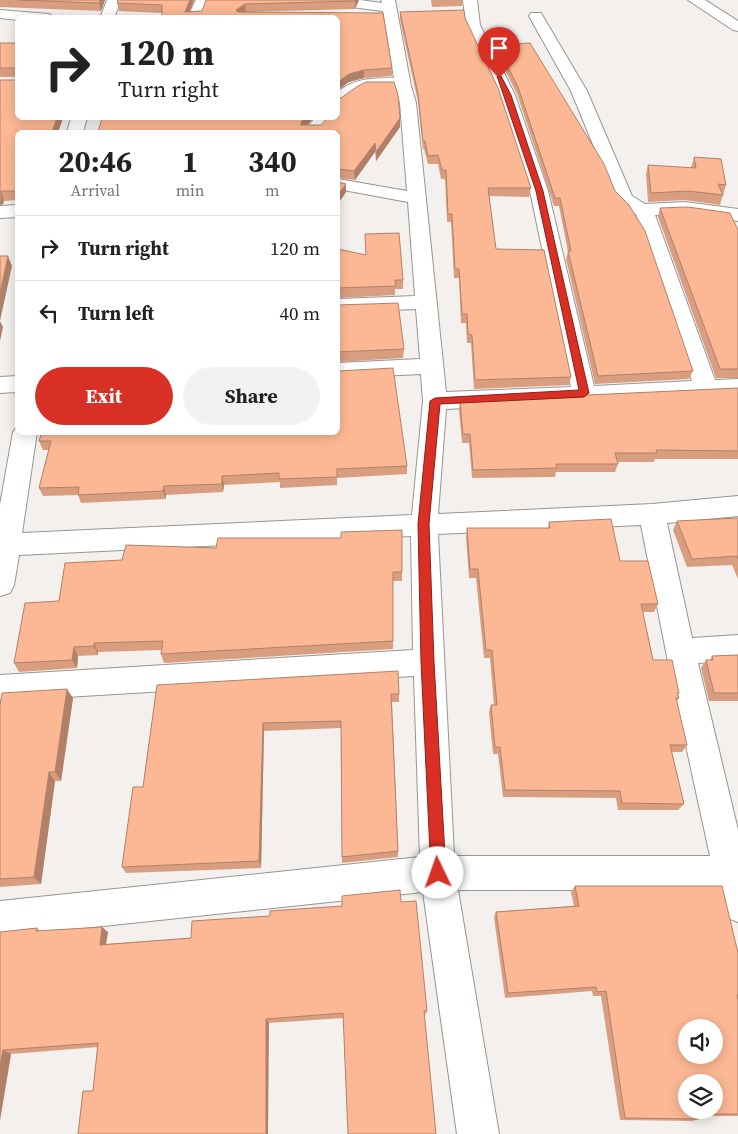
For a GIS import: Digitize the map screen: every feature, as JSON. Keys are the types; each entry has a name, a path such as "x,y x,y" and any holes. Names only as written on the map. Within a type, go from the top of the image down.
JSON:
{"street":[{"path":"108,15 114,0"},
{"path":"196,15 203,0"},
{"path":"328,0 394,9"},
{"path":"694,0 738,27"},
{"path":"465,8 507,95 539,191 584,393"},
{"path":"337,15 394,9"},
{"path":"394,9 403,83 408,103 435,401 424,524 428,662 438,873 478,1134"},
{"path":"0,14 15,15"},
{"path":"536,16 578,91 624,198 634,207 644,210 685,208 738,215"},
{"path":"341,92 366,83 403,83"},
{"path":"313,130 322,120"},
{"path":"340,184 417,198"},
{"path":"644,210 706,388"},
{"path":"0,212 15,211"},
{"path":"340,306 426,302"},
{"path":"340,371 432,366"},
{"path":"0,385 15,384"},
{"path":"435,401 738,387"},
{"path":"0,585 3,545 24,435"},
{"path":"3,545 652,514 738,506"},
{"path":"0,919 438,873 734,889 652,514"},
{"path":"681,651 738,648"},
{"path":"0,688 428,662"}],"building":[{"path":"18,0 100,0 99,3"},
{"path":"118,0 190,0 185,12 202,11 206,0 356,0 245,4 236,10 238,12 383,13 392,68 364,70 349,74 340,81 340,15 162,15 162,5 117,3"},
{"path":"464,10 465,18 498,88 531,188 488,188 496,249 544,250 571,377 475,380 472,335 468,334 467,314 462,314 459,269 455,269 452,214 448,214 446,170 442,170 438,155 428,156 425,141 423,141 418,94 400,12"},
{"path":"0,43 15,43 15,68 0,68"},
{"path":"530,43 604,164 615,191 629,205 645,231 693,371 598,376 568,251 571,251 560,198 555,198 518,87 497,45"},
{"path":"0,80 15,80 15,120 56,120 53,130 15,130 15,191 1,191 0,194"},
{"path":"366,82 394,82 398,95 400,118 376,152 375,143 354,171 340,169 340,130 99,130 101,120 303,120 301,125 321,125 325,120 340,120 340,98"},
{"path":"694,157 721,159 726,185 718,184 723,195 688,191 651,193 648,165 696,168"},
{"path":"340,182 346,184 340,192"},
{"path":"688,207 730,213 738,230 738,369 720,369 660,208"},
{"path":"399,233 403,280 395,280 396,286 340,288 340,249 366,255 365,234"},
{"path":"0,256 8,256 0,293"},
{"path":"398,303 404,349 340,352 340,305"},
{"path":"393,368 407,466 337,469 337,477 279,479 279,473 222,476 222,484 164,486 163,491 78,495 79,487 39,488 51,441 39,441 41,435 340,435 340,371"},
{"path":"738,388 738,451 656,450 657,453 615,453 618,464 556,464 557,468 473,470 470,434 463,434 460,401"},
{"path":"738,518 738,559 737,556 692,559 677,521"},
{"path":"611,519 620,561 648,561 658,604 641,604 653,660 672,660 679,693 677,693 679,698 676,698 687,745 670,745 684,804 622,803 620,791 505,790 500,747 495,747 491,705 497,705 492,650 486,650 478,569 470,569 467,528 550,528 549,522"},
{"path":"402,530 402,572 393,572 393,641 161,654 163,641 94,643 94,646 74,647 72,660 14,663 25,603 59,601 65,563 122,560 126,545 216,548 218,538 341,538 341,532"},
{"path":"738,655 738,693 714,693 706,660 713,660 712,656"},
{"path":"398,671 399,694 391,694 398,851 342,857 341,721 263,723 259,861 122,867 133,787 143,787 157,685"},
{"path":"67,689 55,772 49,772 34,877 0,879 0,705 2,693"},
{"path":"575,886 722,886 738,953 738,1114 723,1114 723,1074 678,1074 678,1119 625,1118 606,991 597,992 596,987 508,993 496,912 579,906"},
{"path":"400,890 401,902 416,901 427,1011 424,1011 436,1134 348,1134 343,1013 266,1019 266,1134 78,1134 83,1091 93,1091 98,1043 3,1050 0,1067 0,932 37,928 36,931 102,927 100,945 191,938 192,921 270,916 270,911 342,906 342,896"}],"route":[{"path":"438,873 428,662 424,524 435,401 584,393 539,191 507,95 499,78"}]}
